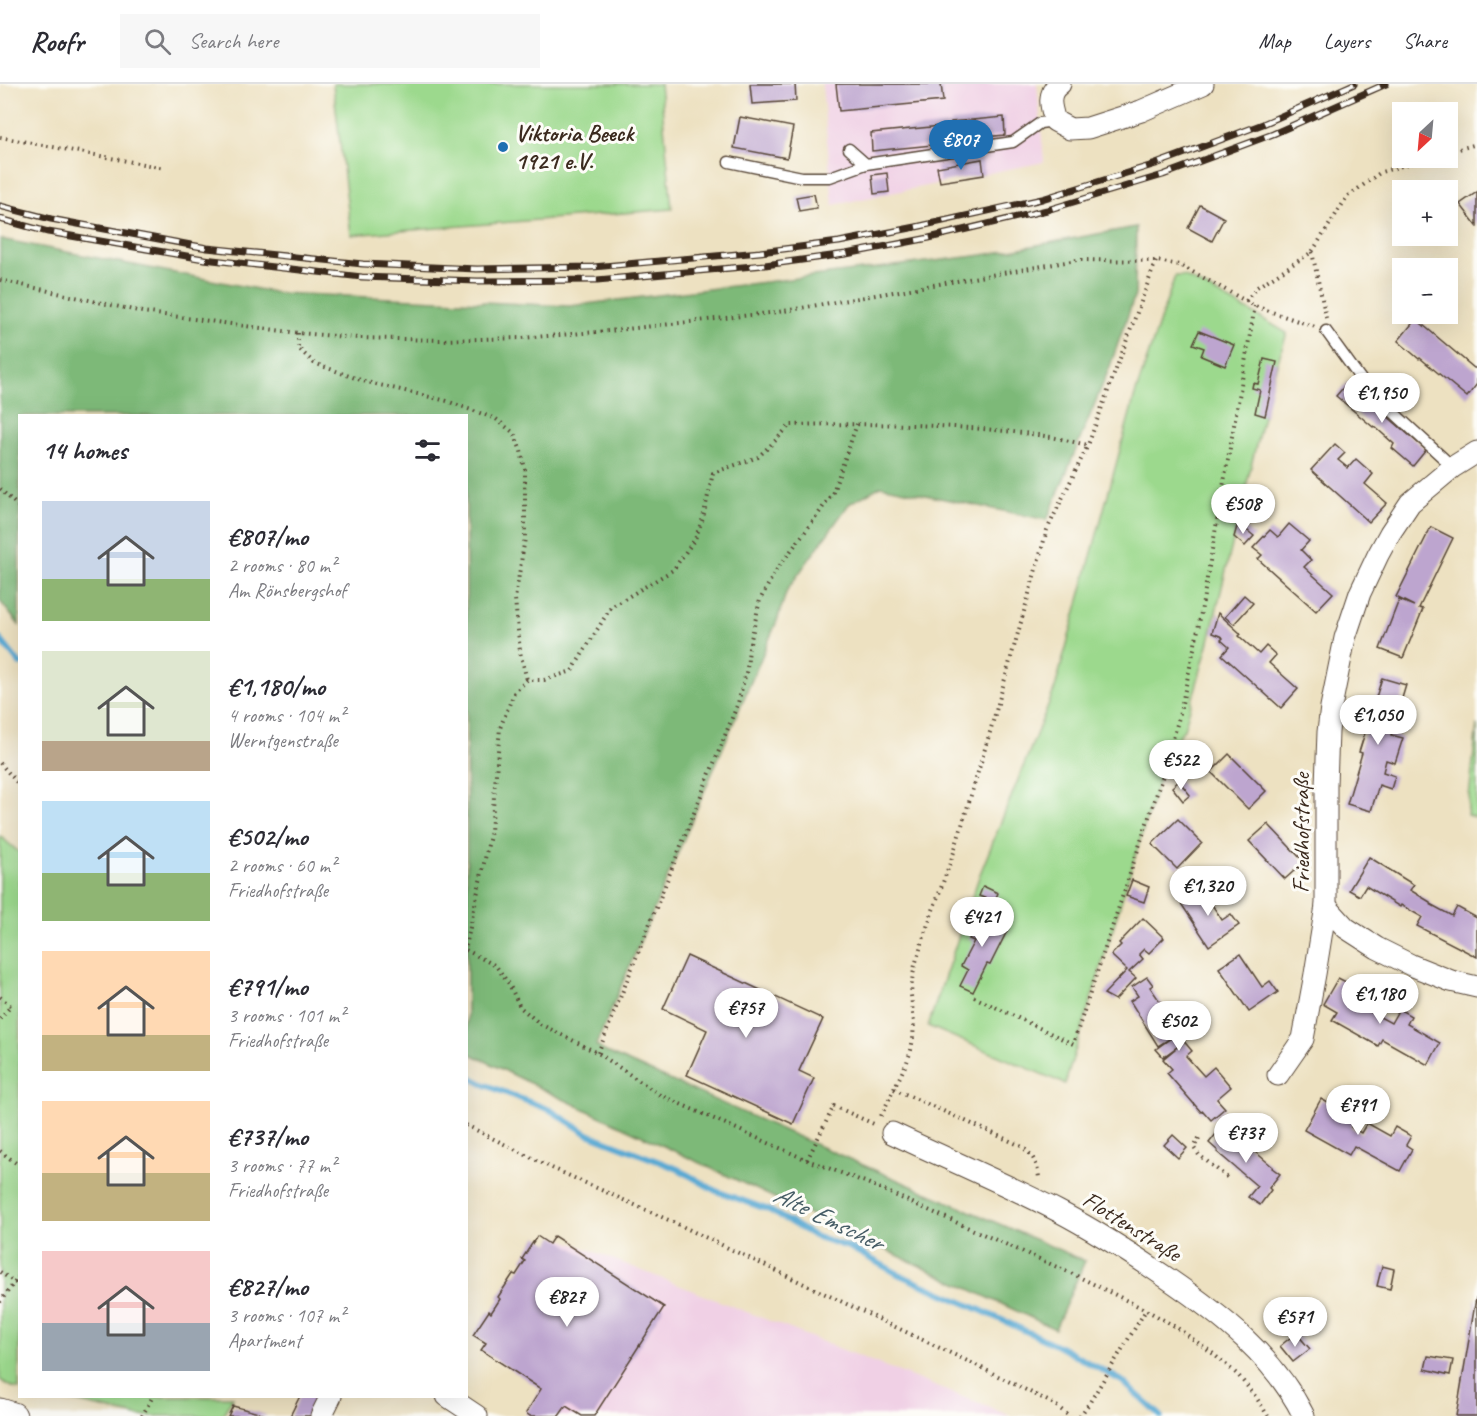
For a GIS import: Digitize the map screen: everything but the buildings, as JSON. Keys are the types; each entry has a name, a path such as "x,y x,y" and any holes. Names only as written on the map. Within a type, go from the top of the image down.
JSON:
{"street":[{"path":"1060,84 1054,88 1049,104 1055,121 1070,129 1088,128 1141,111 1191,86"},
{"name":"Friedhofstraße","path":"1278,1075 1302,1039 1326,906 1325,809 1328,732 1345,638 1360,593 1390,533 1410,503 1453,467 1477,452"},
{"path":"1326,906 1346,928 1377,948 1451,981 1477,987"},
{"name":"Flottenstraße","path":"892,1133 1034,1199 1135,1256 1211,1309 1244,1336 1284,1382 1304,1416"},
{"path":"321,1416 330,1398"},
{"path":"450,1398 477,1416"},
{"path":"0,1412 13,1416"}],"lane":[{"path":"729,162 802,177 830,177 866,164 1013,142 1040,123 1055,121"},
{"path":"849,149 866,164"},
{"path":"1326,331 1368,389 1453,467"}],"path":[{"path":"0,137 164,168"},
{"path":"1458,149 1477,144"},
{"path":"1246,301 1257,287 1312,252 1347,197 1382,172 1396,168"},
{"path":"0,280 142,312 298,333 359,338 440,340 522,338 609,331 778,312 1077,260 1156,261 1180,265 1255,306 1326,331 1327,316 1312,252"},
{"path":"807,1160 834,1106 877,1125 907,1062 913,1038 911,995 915,965 954,852 1047,530 1088,445 1156,261"},
{"path":"974,997 1073,1044 1164,772 1179,717 1197,635 1255,306"},
{"path":"298,333 298,348 314,363 363,381 447,401 496,419 514,433 525,469 525,538 515,599 520,652 527,680"},
{"path":"468,939 491,831 500,728 514,693 527,680 544,680 572,671 610,607 673,570 695,539 703,518 713,473 758,457 790,425 857,424 964,428 1039,435 1088,445"},
{"path":"598,1053 738,703 760,600 775,572 833,492 857,424"},
{"path":"0,489 18,506"},
{"path":"0,763 18,784"},
{"path":"468,949 496,966 509,984 520,1007 540,1024 598,1053 660,1095 1073,1274 1176,1327 1238,1375 1268,1416"},
{"path":"0,997 11,1006 0,1019"},
{"path":"894,1089 1026,1149 1038,1169 1039,1184 1034,1199"},
{"path":"468,1126 552,1168 673,1222 978,1366 1054,1404 1069,1416"},
{"path":"1199,1138 1194,1148 1199,1155 1228,1178"},
{"path":"0,1151 18,1164"},
{"path":"0,1272 18,1285"},
{"path":"0,1302 18,1277"},
{"path":"1080,1416 1146,1310"},
{"path":"142,1416 152,1398"}],"shaded area":[{"path":"822,84 1037,84 1044,162 833,205"},
{"path":"554,1236 1011,1416 529,1416 526,1413 541,1389 481,1350"}],"green space":[{"name":"Viktoria Beeck 1921 e.V.","path":"333,84 660,84 672,209 351,235"},
{"path":"1136,227 1135,295 1109,369 1047,520 881,486 849,504 787,590 777,621 596,1045 604,1051 803,1139 1085,1261 1055,1329 468,1052 468,414 18,414 18,624 0,601 0,239 278,293 570,306 983,255"},
{"path":"1175,276 1184,276 1287,333 1271,383 1208,645 1184,729 1167,753 1065,1084 928,1026 980,874 1055,688 1135,395"},
{"path":"1477,725 1477,818 1467,815"},
{"path":"0,836 18,851 18,1389 0,1380"},
{"path":"59,1398 232,1398 222,1416 137,1416"}],"waterway":[{"name":"Alte Emscher","path":"0,639 18,662"},
{"name":"Alte Emscher","path":"468,1076 550,1110 588,1134 678,1169 716,1191 769,1210 814,1236 851,1248 900,1275 1056,1345 1122,1381 1161,1416"}],"railway":[{"path":"0,206 51,219 207,248 363,264 477,269 593,267 760,252 839,242 1042,199 1156,164 1263,124 1354,84"},
{"path":"0,219 48,232 204,259 362,277 478,281 597,280 765,265 846,254 929,238 1047,210 1163,175 1273,134 1386,84"}],"place":[{"name":"Viktoria Beeck 1921 e.V.","path":"503,147"}]}
